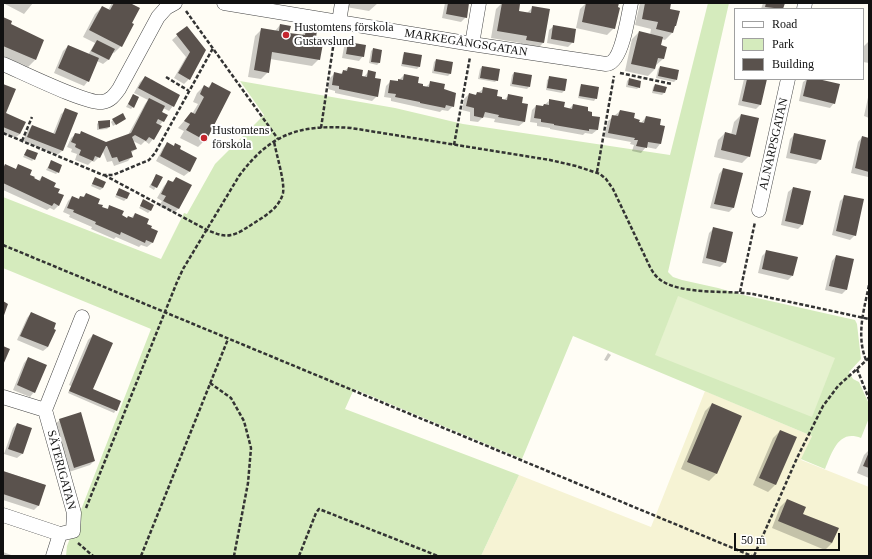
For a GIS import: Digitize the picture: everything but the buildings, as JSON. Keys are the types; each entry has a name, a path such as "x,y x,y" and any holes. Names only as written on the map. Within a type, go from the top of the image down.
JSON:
{"street":[{"name":"MARKEGÅNGSGATAN","path":"224,3 472,44 606,64 613,61 621,47 631,3"},
{"path":"338,22 342,3"},
{"path":"472,44 480,3"},
{"path":"3,64 81,97 97,102 107,101 119,89 160,14 180,6"},
{"name":"ALNARPSGATAN","path":"759,210 788,80"},
{"path":"3,397 45,410 82,317"},
{"name":"SÄTERIGATAN","path":"45,410 74,513 53,556"},
{"path":"3,515 66,532"}],"path":[{"path":"180,6 213,48 278,139"},
{"path":"321,128 338,22"},
{"path":"454,145 472,44"},
{"path":"103,175 113,174 149,160 155,153 213,48"},
{"path":"597,172 614,81 613,72 672,84"},
{"path":"166,76 189,91"},
{"path":"22,141 32,117"},
{"path":"93,556 66,532 86,508 164,312 183,269 247,166 264,148 274,141 292,133 321,128 351,128 555,161 587,168 597,172 606,179 613,189 650,267 658,278 667,284 679,289 740,292 869,319"},
{"path":"3,133 103,175 207,230 228,235 234,234 267,215 276,207 282,195 283,186 274,141"},
{"path":"740,292 754,226 759,210"},
{"path":"3,245 753,556 797,458 824,406 838,386 868,359 862,347 860,332 869,285"},
{"path":"141,556 228,339"},
{"path":"857,369 869,399"},
{"path":"210,383 231,398 244,421 251,448 248,484 234,556"},
{"path":"299,556 319,509 438,556"}],"shaded area":[{"path":"705,391 812,436 801,460 869,487 869,556 481,556 519,475 651,527"}],"green space":[{"path":"708,3 729,3 668,272 673,277 682,280 855,320 857,324 861,359 849,372 853,379 859,382 869,404 869,418 861,438 853,436 841,440 833,450 825,469 801,459 812,436 573,336 522,459 354,389 345,409 519,475 481,556 66,556 67,546 151,329 3,268 3,197 161,259 184,213 187,214 215,164 264,115 240,81 395,108 463,124 670,155"},
{"path":"678,296 835,358 812,417 655,355"}],"place":[{"name":"Hustomtens förskola Gustavslund","path":"286,35"},
{"name":"Hustomtens förskola","path":"204,138"}]}
